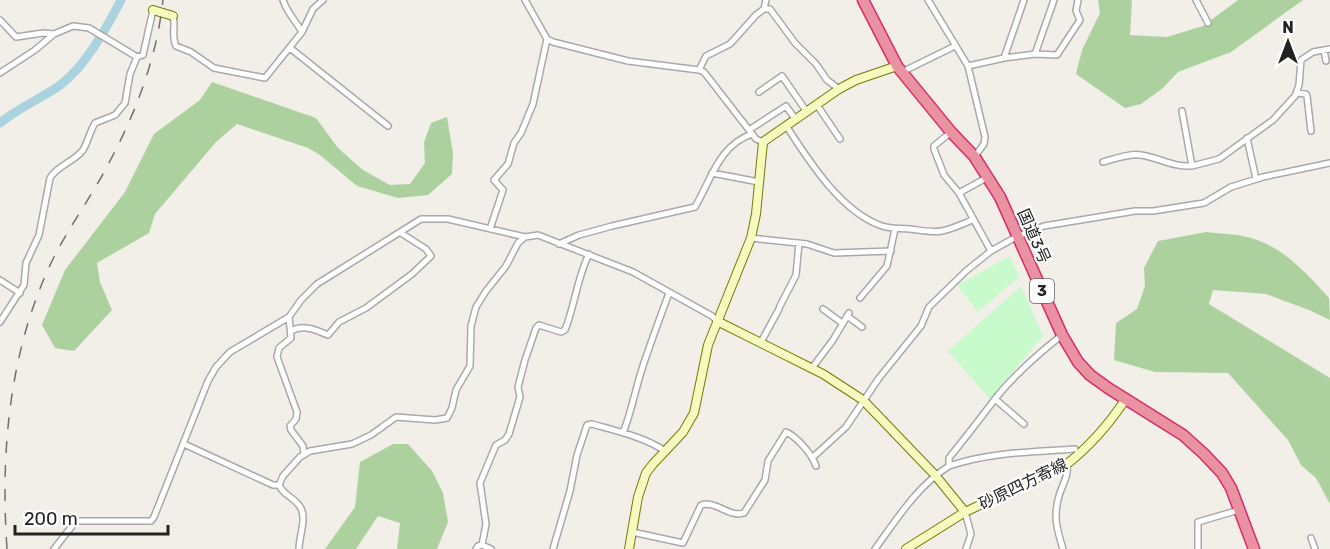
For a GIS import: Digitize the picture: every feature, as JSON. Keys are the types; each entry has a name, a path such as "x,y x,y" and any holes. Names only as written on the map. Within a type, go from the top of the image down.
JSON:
{"highway":[{"name":"国道3号","path":"863,0 900,69 951,132 974,156 1000,197 1062,335 1078,362 1090,375 1125,400 1183,435 1222,473 1231,488 1254,549"}],"street":[{"path":"283,0 288,13 302,32"},
{"path":"0,322 24,285 26,263 39,235 50,178 53,173 84,149 95,123 120,110 125,103 130,74 137,57 143,55 153,10 173,16 176,24 173,39 176,46 191,52 214,68 265,78 302,32 313,9 323,0"},
{"path":"525,0 547,39 560,45 628,61 699,70 710,78 756,139 763,142"},
{"path":"699,70 706,56 730,44 764,9 766,0"},
{"path":"928,0 968,66 985,137 984,144 974,156"},
{"path":"1004,58 1024,0"},
{"path":"1035,54 1054,0"},
{"path":"968,66 1035,54 1057,55 1080,20 1076,11 1078,0"},
{"path":"1196,0 1208,23"},
{"path":"764,9 772,10 795,43 816,64 827,80 839,89"},
{"path":"0,20 16,37 43,33 54,34"},
{"path":"0,73 35,50 54,34 73,26 89,28 137,57"},
{"path":"490,229 503,190 494,180 508,164 514,143 521,133 533,104 547,39"},
{"path":"763,142 839,89 856,80 900,69 955,46"},
{"path":"290,48 388,126"},
{"path":"1103,162 1137,154 1166,163 1192,166 1219,159 1273,120 1296,93 1301,60 1307,54 1327,49 1326,61"},
{"path":"759,92 782,76 807,112"},
{"path":"1296,93 1307,96 1311,131"},
{"path":"817,105 840,139"},
{"path":"559,244 579,235 612,226 695,207 712,173 740,139 786,106 796,120"},
{"path":"1182,111 1192,166"},
{"path":"787,127 811,163 852,209 882,226 941,232 972,220"},
{"path":"951,132 934,146 934,149 944,175 959,193 991,251"},
{"path":"1247,138 1256,179"},
{"path":"629,549 642,483 652,464 683,432 694,413 708,345 751,238 756,214 763,142"},
{"path":"813,458 846,427 863,400 921,326 929,307 966,271 991,251 1018,236 1044,226 1078,219 1204,203 1231,187 1256,179 1330,163"},
{"path":"712,173 759,182"},
{"path":"959,193 988,177"},
{"path":"54,549 76,521 151,521 171,479 208,381 216,367 239,346 289,317 301,300 317,284 421,219 429,218 448,219 525,237 538,235 589,254 633,272 717,321 840,383 863,400 935,475 965,512 971,534 966,549"},
{"path":"860,298 887,266 895,228"},
{"path":"291,331 294,328 313,328 328,335 339,322 366,308 412,274 430,256 426,249 401,233"},
{"path":"299,549 303,511 297,502 280,489 279,485 283,476 304,453 352,444 371,435 396,417 435,420 447,418 459,383 470,366 471,326 476,307 506,266 518,243 525,237"},
{"path":"751,238 800,243 834,253 891,251"},
{"path":"761,342 796,275 800,243"},
{"path":"482,545 486,527 480,483 496,445 505,440 509,434 520,398 518,386 529,346 539,326 561,332 565,330 573,311 584,265 589,254"},
{"path":"0,280 20,293"},
{"path":"623,434 641,371 669,293"},
{"path":"823,309 842,323"},
{"path":"812,368 848,315 862,327"},
{"path":"289,317 291,338 279,348 278,357 297,412 296,419 291,424 291,430 303,446 304,453"},
{"path":"949,466 949,458 995,399 1041,352 1062,335"},
{"path":"995,399 1024,424"},
{"name":"砂原四方寄線","path":"906,549 965,512 1067,464 1082,452 1114,417 1125,400"},
{"path":"554,549 586,426 592,424 657,446 665,451"},
{"path":"632,532 683,543 701,505 705,503 736,514 744,513 765,480 768,474 768,461 786,432 813,458 816,466"},
{"path":"184,444 273,485 279,485"},
{"path":"875,549 923,486 949,466 964,461 1009,454 1075,449"},
{"path":"1063,549 1055,526 1055,513 1068,472 1067,464"},
{"path":"1198,549 1198,522 1239,510"},
{"path":"1311,538 1315,549"},
{"path":"476,549 482,545"},
{"path":"482,545 491,549"}],"green space":[{"path":"1098,0 1132,0 1130,35 1167,37 1203,26 1238,0 1303,0 1231,52 1178,72 1163,88 1141,104 1125,108 1076,74 1082,50 1100,13"},
{"path":"212,82 316,118 338,148 363,170 390,185 410,184 425,163 424,142 431,123 447,117 453,153 452,174 428,195 398,198 357,186 320,155 308,148 237,124 216,142 155,214 149,233 97,263 100,282 112,310 74,351 55,348 42,325 65,270 125,192 154,134 200,100"},
{"path":"1206,232 1232,234 1268,244 1296,264 1329,298 1330,320 1266,294 1213,290 1209,304 1330,378 1330,504 1316,478 1301,465 1288,440 1228,373 1155,372 1114,360 1116,323 1137,309 1145,286 1144,268 1158,241"},
{"path":"1010,256 1019,277 978,312 957,285"},
{"path":"1021,286 1043,336 990,399 948,351"},
{"path":"393,444 408,444 432,471 443,493 448,522 437,549 397,549 400,523 378,516 356,549 325,549 355,507 360,462"}],"waterway":[{"path":"0,123 59,86 78,69 109,23 121,0"}],"railway":[{"path":"7,549 5,511 7,435 18,360 28,323 40,287 56,253 105,171 137,102 151,62 163,0"}]}
